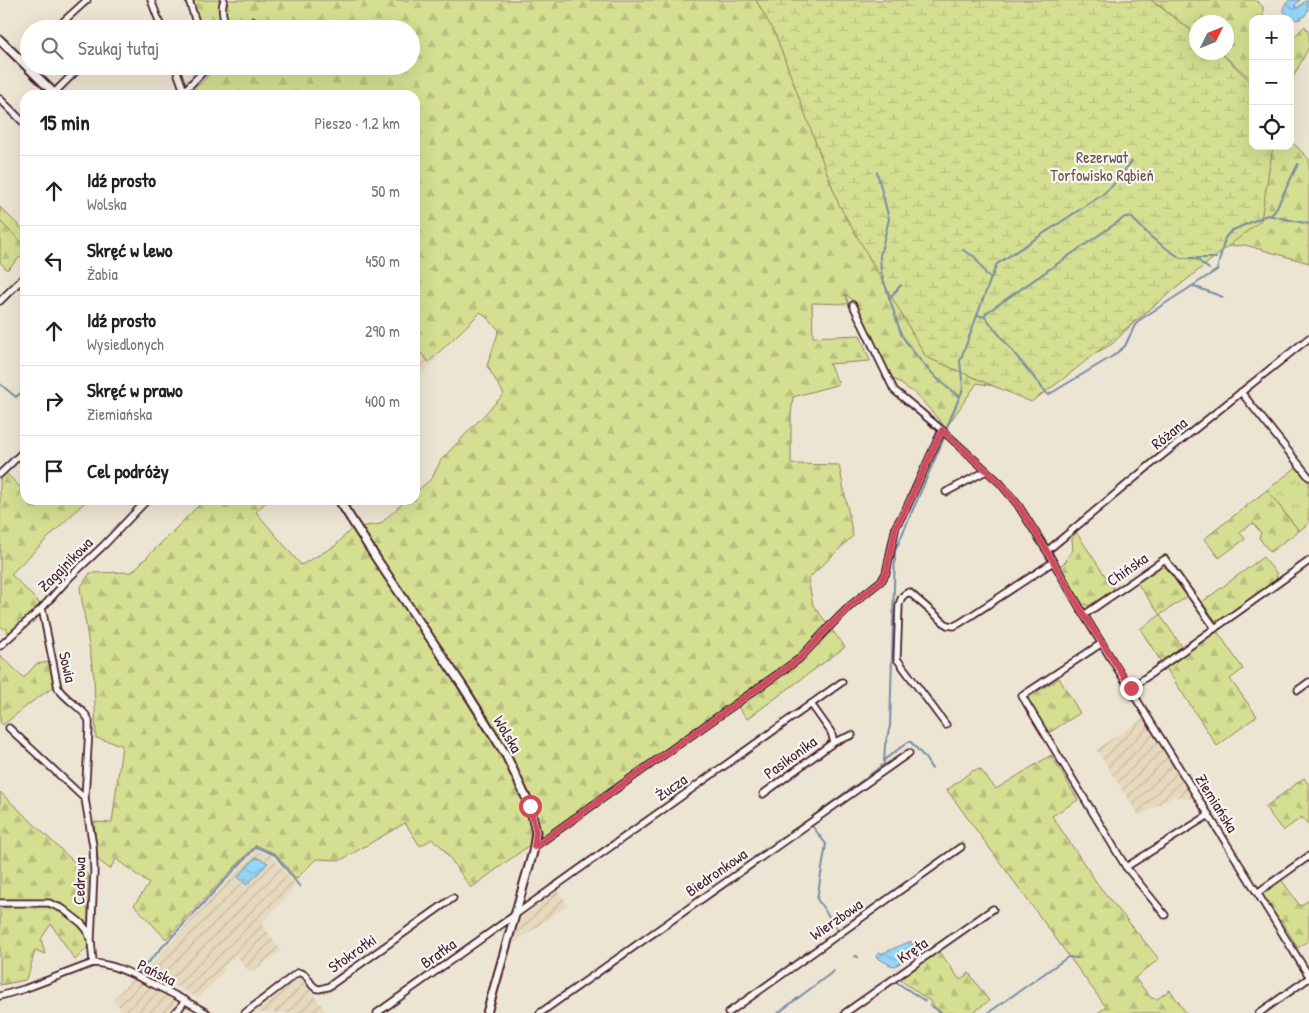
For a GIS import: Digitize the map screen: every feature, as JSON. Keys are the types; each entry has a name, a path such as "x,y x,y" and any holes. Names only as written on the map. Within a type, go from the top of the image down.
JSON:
{"street":[{"path":"65,20 87,0"},
{"path":"151,0 159,20"},
{"path":"188,0 195,20"},
{"path":"224,0 221,6 224,20"},
{"path":"0,40 20,61"},
{"path":"35,75 51,90"},
{"path":"59,90 73,75"},
{"path":"177,75 181,90"},
{"path":"185,90 200,75"},
{"path":"0,99 20,119"},
{"path":"0,301 20,281"},
{"name":"Ziemiańska","path":"852,305 894,390 942,430 1000,483 1018,505 1084,615 1309,977"},
{"name":"Różana","path":"1047,551 1127,484 1309,338"},
{"path":"1242,392 1309,477"},
{"path":"534,847 799,659 851,605 882,580 886,573 896,526 906,509 942,430"},
{"path":"0,474 20,455"},
{"path":"946,492 986,471"},
{"name":"Zagajnikowa","path":"0,646 42,608 70,577 142,505"},
{"name":"Wolska","path":"342,505 462,685 506,755 530,806 536,832 534,847 487,1013"},
{"name":"Chińska","path":"1084,615 1166,559 1215,628"},
{"path":"1131,688 1309,561"},
{"path":"946,726 897,659 898,606 901,597 909,592 947,625 954,626 1053,562"},
{"name":"Sowia","path":"42,608 60,693 89,720"},
{"path":"1102,643 1022,696 1126,867 1165,915"},
{"name":"Żucza","path":"515,915 842,682"},
{"path":"1298,690 1309,682"},
{"name":"Pasikonika","path":"811,704 832,732 834,742"},
{"name":"Cedrowa","path":"89,720 85,799 93,846 92,963"},
{"path":"9,728 85,799"},
{"name":"Pasikonika","path":"763,794 834,742 852,735"},
{"name":"Biedronkowa","path":"540,1013 908,753"},
{"path":"1126,867 1209,815"},
{"name":"Wierzbowa","path":"728,1013 961,847"},
{"path":"1258,893 1309,856"},
{"name":"Stokrotki","path":"245,1013 297,973 301,972 304,974 313,987 319,989 328,987 453,898"},
{"path":"0,903 49,903 63,909 81,923 87,930 91,940"},
{"name":"Kręta","path":"845,1013 994,909"},
{"name":"Bratka","path":"377,1013 515,915"},
{"path":"0,996 24,989 92,963"},
{"name":"Pańska","path":"92,963 124,971 208,1013"},
{"path":"1259,1013 1309,977"},
{"path":"174,1013 185,1000"}],"shaded area":[{"path":"420,339 438,358 420,376"},
{"path":"1144,718 1194,799 1173,796 1139,816 1096,749"},
{"path":"256,850 272,856 296,886 262,924 281,951 250,973 236,955 224,967 224,972 198,998 166,981 161,976 159,978 145,971"},
{"path":"558,891 568,905 513,944 521,917"},
{"path":"301,977 327,1013 252,1013"},
{"path":"133,978 175,999 174,1008 168,1013 124,1013 113,1000"}],"green space":[{"path":"195,0 797,0 1249,145 1249,150 1294,150 1294,144 1309,159 1309,263 1245,245 1211,248 1112,344 1027,392 977,383 946,428 917,395 890,376 856,303 845,294 849,304 812,303 813,337 860,335 870,361 829,364 839,384 793,397 791,416 791,464 839,465 853,536 808,579 813,605 845,647 747,719 735,703 531,844 471,888 442,847 432,839 420,846 405,823 341,860 316,859 296,879 276,854 256,845 166,939 134,905 149,884 116,859 110,869 98,860 94,822 112,823 122,745 96,738 94,677 80,588 90,573 132,572 199,505 263,505 256,512 301,565 335,546 352,528 380,524 401,505 420,505 420,489 432,478 441,460 504,394 487,366 499,330 481,312 429,362 420,352 420,90 193,90 209,75 420,75 420,20 197,20 193,6"},
{"name":"Rezerwat Torfowisko Rąbień","path":"756,0 1151,0 1189,29 1189,60 1228,60 1249,80 1249,150 1272,150 1261,220 1062,380 1031,402 926,357 839,205 776,36"},
{"path":"1151,0 1256,0 1263,7 1263,15 1249,15 1249,78 1229,60 1234,60 1234,15 1189,15 1189,29"},
{"path":"1305,26 1309,34 1309,47 1294,75 1294,60 1294,37"},
{"path":"0,207 20,227 20,241 0,221"},
{"path":"0,221 20,240 20,257 7,270 0,262"},
{"path":"1298,466 1309,479 1309,523 1299,531 1267,490"},
{"path":"0,470 6,473 20,487 20,505 82,505 11,574 40,604 9,634 0,625"},
{"path":"1267,490 1299,531 1270,552 1259,538 1261,533 1253,523 1240,532 1245,539 1219,558 1204,539"},
{"path":"1076,532 1114,589 1089,606 1083,604 1059,566 1067,561 1066,559 1073,550 1072,539"},
{"path":"1263,557 1277,574 1276,580 1220,621 1215,620 1202,602"},
{"path":"1161,567 1167,568 1188,596 1160,615 1137,583"},
{"path":"1160,615 1183,648 1162,663 1140,629"},
{"path":"1217,631 1243,669 1230,679 1257,716 1217,746 1166,668"},
{"path":"0,655 24,678 36,664 49,662 55,686 3,725 0,722"},
{"path":"1059,678 1080,713 1047,734 1028,703 1029,697"},
{"path":"1051,755 1078,800 1052,816 1099,886 1159,959 1135,978 1151,998 1157,999 1170,990 1186,1013 1098,1013 1106,1007 947,790 972,771 980,769 996,789"},
{"path":"1304,778 1309,785 1309,826 1302,817 1283,831 1265,807"},
{"path":"0,792 88,875 88,928 61,905 51,902 0,900"},
{"path":"1281,879 1300,906 1309,900 1309,940 1298,948 1281,920 1279,922 1261,893"},
{"path":"0,905 44,906 68,912 86,931 88,947 75,960 51,924 41,939 45,954 35,950 29,973 25,980 0,985"},
{"path":"939,951 960,980 969,973 989,1001 972,1013 939,1013 931,1002 899,979"}],"water":[{"path":"1289,0 1300,0 1295,6 1297,8 1305,1 1308,1 1308,8 1304,16 1296,20 1294,15 1289,15 1283,11 1284,6"},
{"path":"256,857 268,863 247,885 238,877"},
{"path":"911,941 917,950 902,959 902,962 895,966 876,957 878,953 883,953"}],"waterway":[{"path":"946,429 963,389 960,361 997,264 1102,195 1113,185 1132,161"},
{"path":"1271,215 1275,211 1298,164"},
{"path":"877,172 889,219 880,256 881,272 901,334 912,350 944,385 960,396"},
{"path":"977,315 985,317 1048,395 1113,356 1125,346 1135,325 1141,319 1217,270 1225,238 1231,231 1267,215 1309,224"},
{"path":"985,316 986,313 1125,217 1131,217 1152,238 1180,258 1216,258"},
{"path":"963,250 975,257 990,277"},
{"path":"1195,258 1209,269"},
{"path":"889,299 901,285"},
{"path":"1193,286 1223,297"},
{"path":"0,384 16,397 20,393"},
{"path":"868,776 884,764 885,745 890,726 895,551 944,438"},
{"path":"884,760 908,742 911,742 932,769"},
{"path":"813,816 863,780"},
{"path":"774,842 808,820"},
{"path":"813,827 826,844 817,899 839,931"},
{"path":"139,972 256,847 275,855 300,887"},
{"path":"754,857 767,847"},
{"path":"988,1013 1068,957 1078,958"},
{"path":"778,1013 834,971"},
{"path":"896,982 925,1001"},
{"path":"930,1005 942,1013"}],"route":[{"path":"530,806 536,832 534,847 799,659 851,605 882,580 886,573 896,526 906,509 942,430 1000,483 1018,505 1084,615 1131,688"}]}
